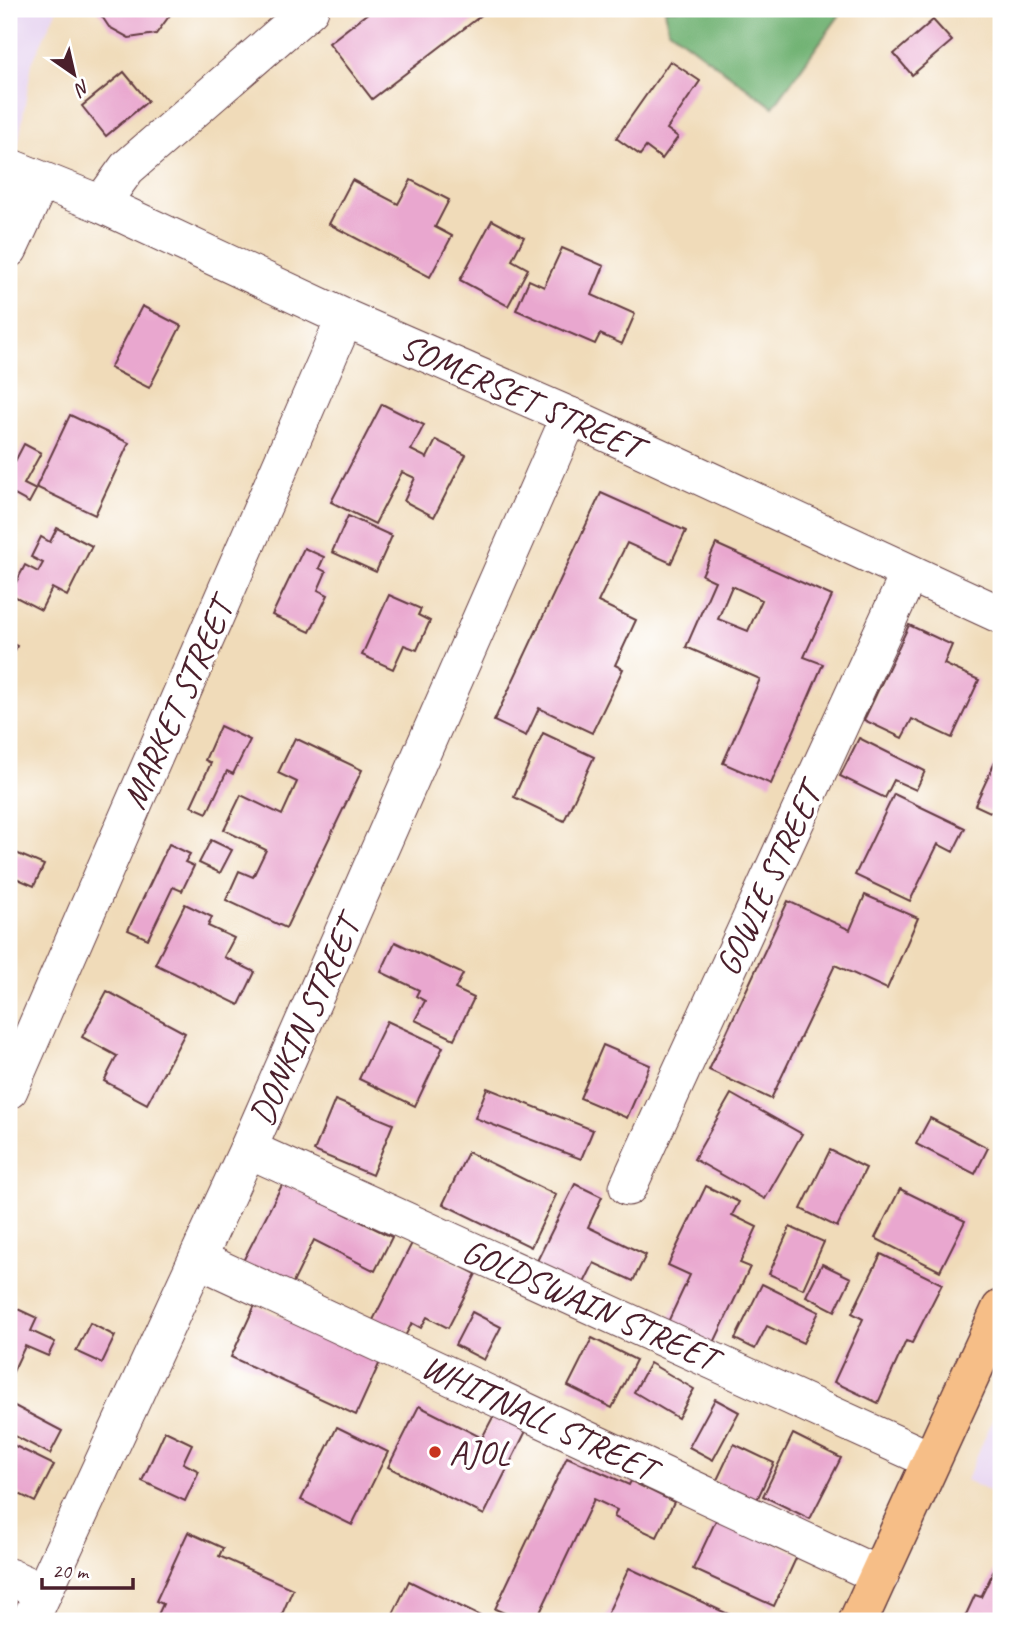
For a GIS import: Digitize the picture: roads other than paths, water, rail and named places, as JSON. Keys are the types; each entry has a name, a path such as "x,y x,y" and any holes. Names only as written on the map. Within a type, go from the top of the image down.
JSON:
{"main road":[{"path":"858,1621 1001,1309"}],"street":[{"path":"101,204 127,168 310,9"},
{"path":"9,249 24,174"},
{"name":"SOMERSET STREET","path":"24,174 101,204 345,318 570,416 1001,615"},
{"name":"MARKET STREET","path":"9,1090 17,1048 345,318"},
{"name":"DONKIN STREET","path":"37,1607 248,1149 570,416"},
{"name":"GOWIE STREET","path":"628,1187 909,573"},
{"name":"GOLDSWAIN STREET","path":"248,1149 931,1460"},
{"name":"WHITNALL STREET","path":"198,1259 880,1576"},
{"path":"9,1577 37,1607"}],"place":[{"name":"AJOL","path":"435,1452"}]}
